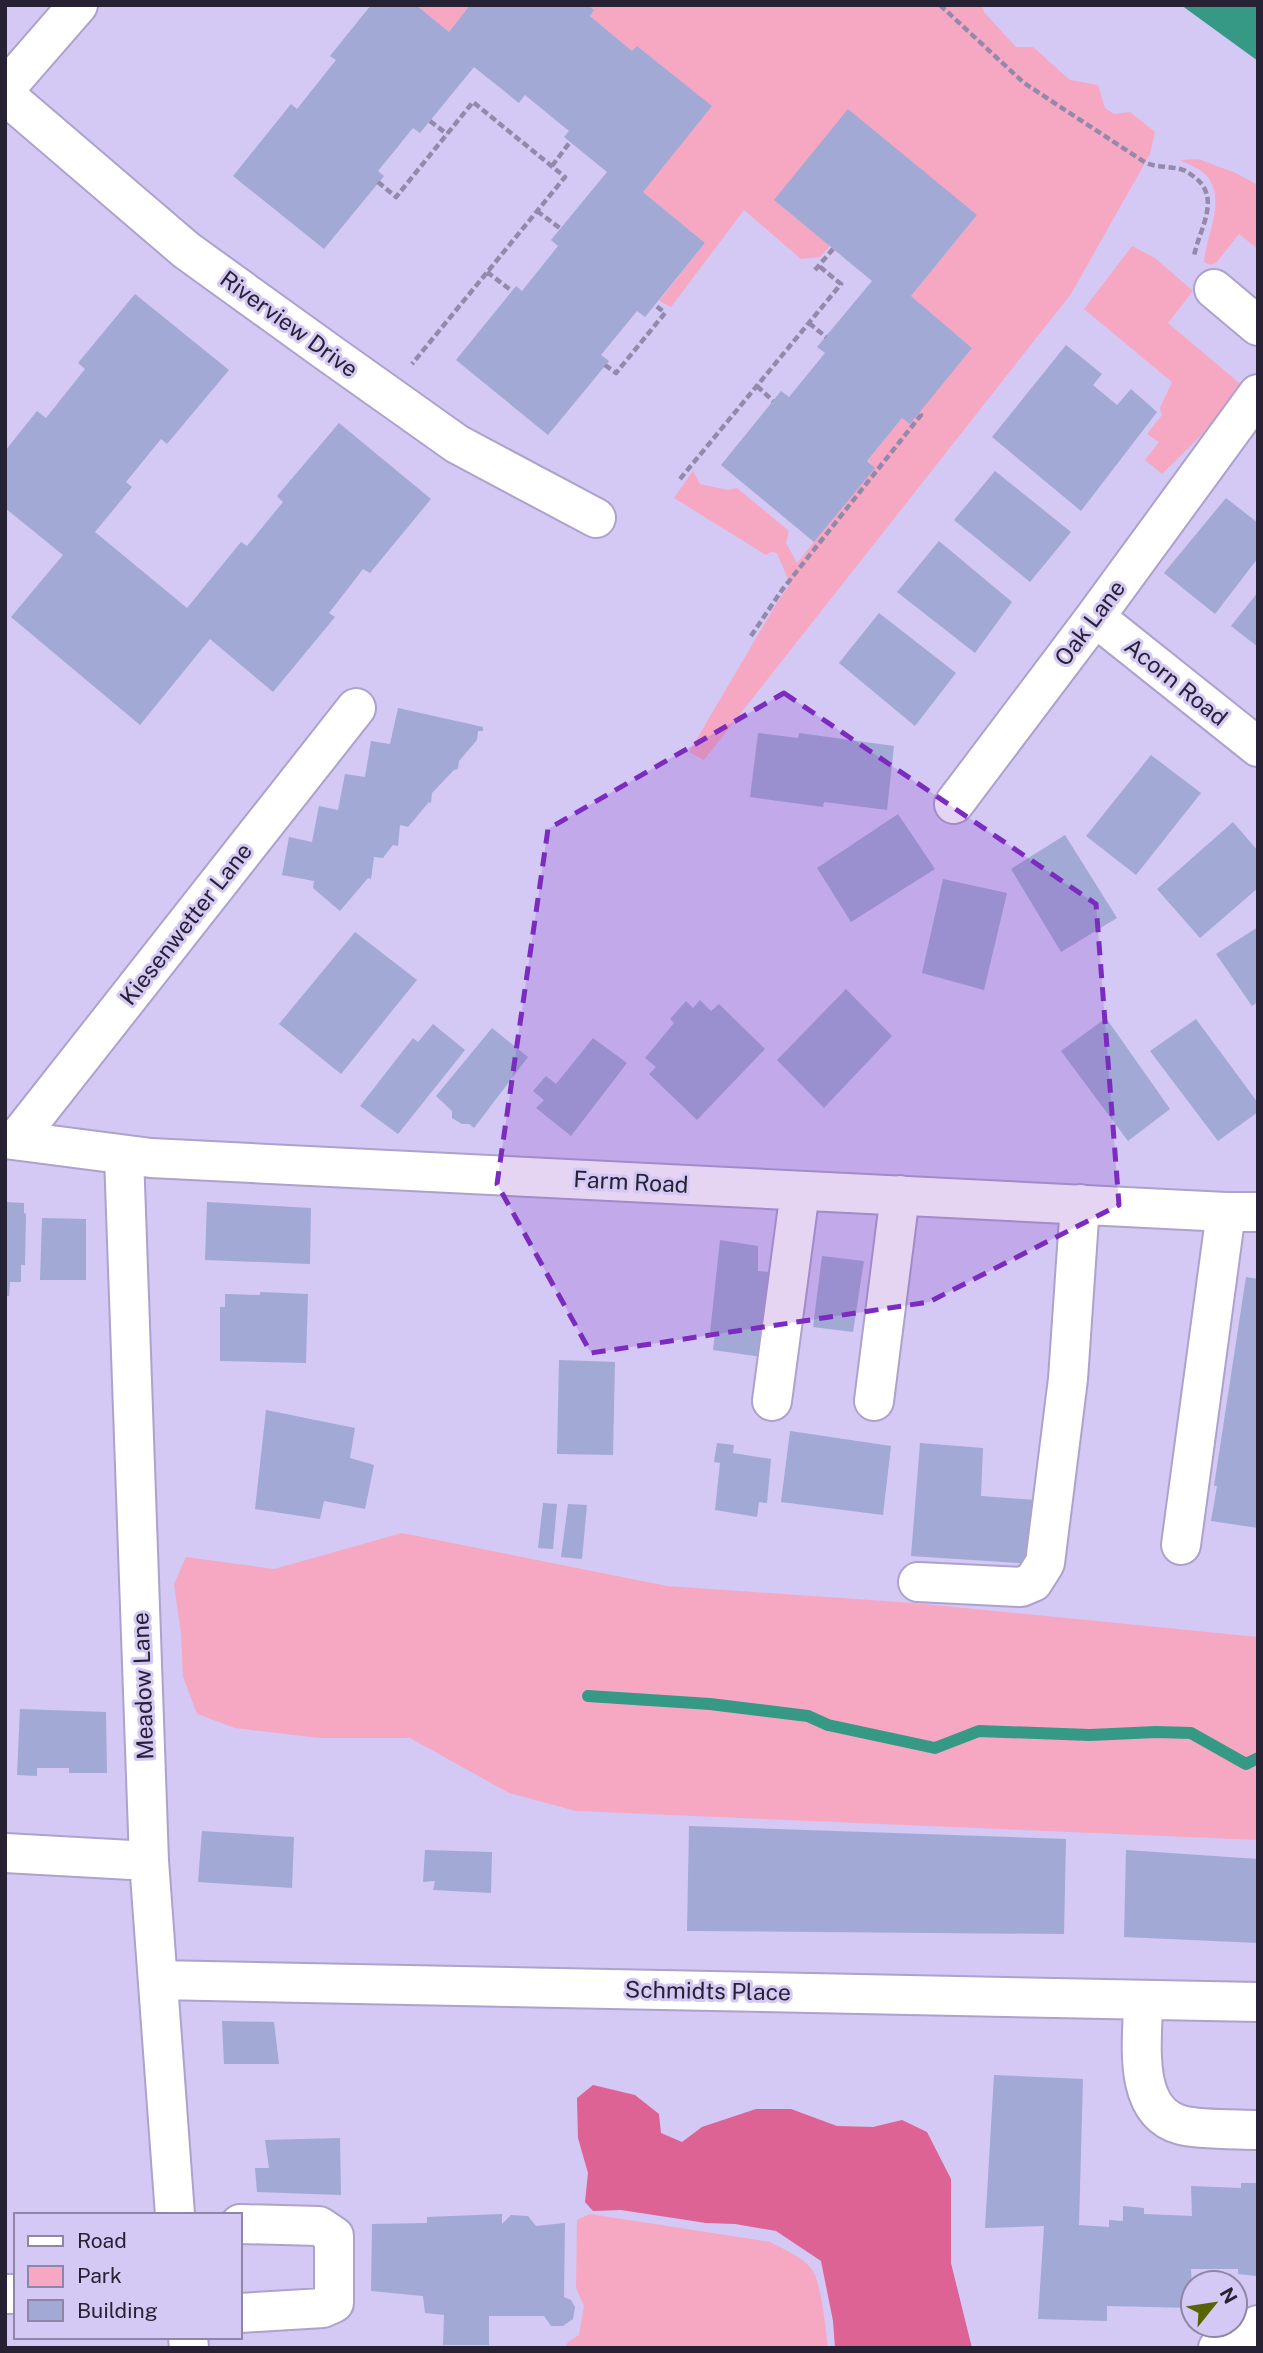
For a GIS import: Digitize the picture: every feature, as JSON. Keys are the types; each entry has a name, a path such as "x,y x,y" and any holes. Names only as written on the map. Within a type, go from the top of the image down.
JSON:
{"street":[{"path":"5,92 78,5"},
{"name":"Riverview Drive","path":"5,92 186,250 457,444 596,518"},
{"path":"1206,277 1258,326"},
{"name":"Oak Lane","path":"954,804 1258,394"},
{"name":"Acorn Road","path":"1095,617 1258,747"},
{"name":"Kiesenwetter Lane","path":"11,1139 356,708"},
{"name":"Farm Road","path":"11,1139 124,1156 1242,1212"},
{"name":"Meadow Lane","path":"124,1156 149,1861 175,2213"},
{"path":"772,1401 800,1191"},
{"path":"874,1401 900,1195"},
{"path":"918,1582 1021,1587 1033,1581 1045,1563 1068,1379 1080,1204"},
{"path":"1181,1545 1242,1212"},
{"path":"5,1853 149,1861"},
{"name":"Schmidts Place","path":"158,1980 1258,2002"},
{"path":"1143,2000 1143,2079 1156,2110 1181,2124 1258,2130"},
{"path":"242,2224 320,2226 334,2236 334,2303 323,2308 242,2313"},
{"path":"1218,2348 1258,2325"}],"path":[{"path":"940,5 1024,82 1146,163 1158,168 1184,170 1200,181 1207,193 1209,211 1194,259 1206,277"},
{"path":"378,182 396,197 473,102 565,177 408,370"},
{"path":"430,121 447,134"},
{"path":"552,166 570,142"},
{"path":"537,211 561,229"},
{"path":"680,479 841,284 817,268 833,249"},
{"path":"487,272 512,291"},
{"path":"606,365 616,373 665,313 655,305"},
{"path":"809,323 826,337"},
{"path":"757,386 773,401"},
{"path":"751,636 782,590 921,415 919,413"}],"highlighted area":[{"path":"784,693 1096,904 1119,1205 929,1302 591,1353 497,1184 548,829"}],"green space":[{"path":"416,5 470,5 449,32"},
{"path":"589,5 982,5 984,12 1016,47 1033,47 1070,80 1098,85 1105,108 1114,114 1130,112 1155,132 1150,154 1071,294 704,760 689,752 790,584 777,553 766,555 674,498 693,471 700,484 728,490 737,488 789,531 786,543 797,563 874,468 868,460 902,418 910,423 972,348 911,296 977,215 774,200 830,246 820,257 801,259 744,210 671,307 659,301 705,243 643,192 711,106 637,46 632,51 590,16 594,10"},
{"path":"1198,159 1236,173 1258,185 1258,249 1239,234 1216,263 1210,265 1204,262 1214,217 1215,194 1205,174 1180,160"},
{"path":"1132,246 1155,258 1193,291 1168,323 1244,387 1218,419 1162,474 1145,460 1159,442 1147,434 1162,415 1160,408 1172,382 1084,309"},
{"path":"402,1533 667,1586 914,1603 1258,1637 1258,1840 576,1811 509,1793 410,1738 319,1738 235,1728 197,1714 183,1677 181,1634 174,1584 186,1557 274,1569"},
{"path":"590,2214 770,2242 792,2253 815,2274 823,2306 828,2348 565,2348 568,2342 579,2335 584,2306 576,2288 577,2220"}],"shaded area":[{"path":"1181,5 1258,5 1258,61"},
{"path":"593,2085 635,2095 659,2114 661,2133 682,2142 702,2127 756,2109 791,2109 837,2126 873,2127 902,2120 927,2132 951,2179 951,2263 972,2348 835,2348 833,2321 821,2261 776,2231 621,2210 593,2211 585,2202 588,2173 578,2138 577,2098"}],"building":[{"path":"371,5 416,5 449,32 470,5 589,5 594,10 590,16 632,51 637,46 712,106 643,192 705,243 645,317 637,311 601,355 609,361 548,435 456,360 516,286 522,291 558,246 551,240 607,172 564,137 569,131 525,95 519,103 474,67 420,133 413,128 378,171 384,176 324,249 233,176 291,104 297,109 336,60 330,56"},
{"path":"848,109 977,215 911,296 972,348 910,424 902,418 867,461 875,468 814,542 721,465 781,391 789,397 825,353 817,347 872,281 774,200"},
{"path":"135,294 229,370 167,444 161,439 126,482 132,487 95,532 187,608 241,542 247,546 283,502 277,496 339,423 431,499 370,573 363,569 329,613 335,617 273,692 210,639 140,725 11,617 63,555 5,508 5,451 37,411 46,418 85,369 78,363"},
{"path":"1066,345 1102,374 1093,385 1117,405 1131,389 1157,412 1081,511 992,437"},
{"path":"995,471 1071,532 1030,582 954,520"},
{"path":"1226,498 1258,523 1258,558 1215,614 1164,573"},
{"path":"939,541 1012,602 975,653 897,592"},
{"path":"1258,592 1258,647 1231,626"},
{"path":"879,613 956,673 915,726 839,663"},
{"path":"398,708 483,727 483,731 478,731 477,740 459,761 458,769 432,793 431,803 429,802 408,827 400,825 398,846 393,845 383,858 374,857 371,879 368,878 340,911 313,888 314,881 282,875 289,837 312,842 319,806 338,810 345,774 365,777 371,741 390,744"},
{"path":"758,733 798,738 799,733 894,746 887,810 824,802 823,807 750,797"},
{"path":"1151,755 1201,793 1136,875 1086,836"},
{"path":"898,814 935,869 851,922 817,868"},
{"path":"1233,822 1258,851 1258,888 1200,938 1157,889"},
{"path":"1065,835 1117,918 1061,952 1011,869"},
{"path":"943,879 1007,893 984,990 922,973"},
{"path":"1258,927 1258,1002 1252,1006 1216,954"},
{"path":"355,932 417,980 341,1074 279,1024"},
{"path":"846,989 892,1036 824,1108 777,1060"},
{"path":"700,1000 711,1011 719,1004 765,1049 697,1120 649,1074 656,1067 645,1058 674,1023 670,1019 686,1001 693,1008"},
{"path":"1106,1018 1170,1109 1128,1141 1061,1051"},
{"path":"1196,1019 1258,1103 1258,1112 1218,1141 1150,1051"},
{"path":"433,1024 465,1050 398,1134 360,1106 413,1038 418,1042"},
{"path":"492,1028 528,1057 474,1128 452,1118 452,1111 436,1096"},
{"path":"593,1038 627,1063 571,1136 536,1108 544,1100 533,1091 546,1076 556,1084"},
{"path":"5,1202 24,1203 26,1214 25,1265 21,1265 21,1282 10,1282 9,1296 5,1296"},
{"path":"207,1202 311,1208 310,1264 205,1260"},
{"path":"42,1218 86,1219 86,1280 40,1280"},
{"path":"720,1240 758,1246 758,1271 780,1273 769,1358 713,1350 715,1333 710,1333"},
{"path":"822,1256 864,1261 853,1332 813,1327"},
{"path":"1246,1277 1258,1279 1258,1528 1211,1521"},
{"path":"260,1292 308,1294 306,1363 220,1361 220,1307 225,1307 225,1294 260,1295"},
{"path":"559,1360 615,1362 613,1455 557,1454"},
{"path":"266,1410 355,1428 350,1458 374,1465 365,1509 324,1501 320,1519 255,1509"},
{"path":"790,1431 891,1446 883,1515 781,1502"},
{"path":"717,1443 734,1445 733,1453 771,1459 767,1503 759,1502 757,1517 715,1510 720,1463 714,1462"},
{"path":"920,1443 983,1448 981,1496 1036,1500 1033,1564 911,1556"},
{"path":"543,1503 557,1504 553,1549 538,1548"},
{"path":"568,1504 587,1505 582,1559 561,1557"},
{"path":"20,1709 106,1712 107,1773 69,1773 69,1768 37,1768 37,1776 17,1775"},
{"path":"689,1826 1066,1839 1064,1934 687,1931"},
{"path":"202,1831 294,1837 292,1888 198,1882"},
{"path":"425,1850 492,1852 491,1893 433,1890 435,1881 423,1882"},
{"path":"1126,1850 1258,1859 1258,1943 1124,1937"},
{"path":"222,2021 274,2022 279,2064 224,2064"},
{"path":"994,2075 1083,2079 1079,2225 1109,2227 1109,2220 1123,2221 1123,2206 1144,2208 1144,2214 1192,2216 1191,2186 1241,2188 1241,2183 1258,2183 1256,2276 1249,2275 1249,2269 1179,2269 1179,2308 1107,2306 1107,2321 1038,2319 1044,2226 985,2228"},
{"path":"340,2138 341,2195 257,2192 255,2168 269,2168 265,2140"},
{"path":"502,2214 502,2224 511,2215 528,2216 536,2226 565,2223 564,2297 571,2300 575,2307 573,2319 563,2326 551,2326 544,2316 489,2316 489,2345 443,2345 444,2315 425,2313 423,2296 371,2291 372,2224 427,2223 427,2217"}],"waterway":[{"path":"588,1696 710,1704 808,1716 828,1725 935,1748 979,1731 1090,1735 1191,1733 1246,1764 1258,1758"}]}
